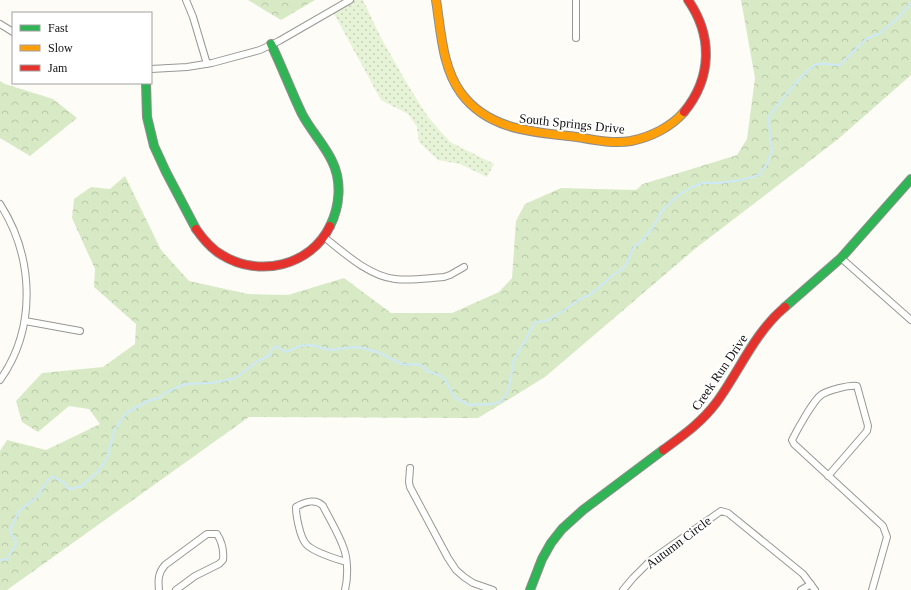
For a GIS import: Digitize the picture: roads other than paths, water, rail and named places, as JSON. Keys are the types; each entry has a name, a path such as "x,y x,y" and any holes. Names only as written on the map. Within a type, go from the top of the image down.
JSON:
{"street":[{"path":"186,0 193,17 207,64"},
{"path":"152,69 188,67 207,64 260,50 350,0"},
{"name":"South Springs Drive","path":"436,0 448,68 454,82 462,94 482,114 500,124 519,130 598,140 622,141 643,138 664,129 684,112 699,90 706,65 706,41 698,16 688,0"},
{"path":"576,0 576,38"},
{"path":"0,24 12,31"},
{"path":"146,84 146,110 149,127 158,157 195,227 210,247 221,256 237,264 255,267 269,267 284,264 300,258 311,250 324,237 333,220 338,188 337,176 329,155 306,121 271,44"},
{"name":"Creek Run Drive","path":"530,590 542,559 562,529 583,510 701,421 716,403 756,340 768,324 780,311 841,258 911,179"},
{"path":"0,204 12,224 24,259 27,288 25,321 16,351 0,380"},
{"path":"324,237 368,270 389,278 405,279 444,277 450,276 464,267"},
{"path":"841,258 911,320"},
{"path":"25,321 80,331"},
{"path":"828,476 866,431 868,426 857,386 830,391 821,395 792,440 794,444 828,476 883,526 887,536 872,590"},
{"path":"410,468 410,487 451,564 468,580 493,590"},
{"path":"345,590 347,578 346,562 344,550 323,506 319,502 315,501 296,507 302,536 306,544 327,555 346,562"},
{"name":"Autumn Circle","path":"623,590 651,560 721,511 734,517 803,574 814,590"},
{"path":"159,590 158,576 160,570 165,565 207,534 217,534 221,540 224,554 223,560 219,564 195,576 176,590"},
{"path":"802,590 811,584"}],"waterway":[{"path":"0,560 7,559 16,544 15,539 10,532 19,511 37,497 48,480 52,477 63,482 70,489 82,486 105,462 114,431 126,413 185,384 212,383 235,378 258,361 270,355 272,349 275,347 278,347 286,352 300,346 312,345 330,350 354,347 362,348 377,352 404,365 421,365 427,371 439,375 445,379 454,397 469,405 492,404 500,402 506,395 511,379 513,362 536,322 546,321 582,298 590,295 622,269 634,247 652,229 661,212 676,197 692,187 703,183 719,183 741,180 759,175 767,164 772,150 768,118 777,105 807,71 818,64 840,65 866,39 880,33 899,17 911,3"}]}
